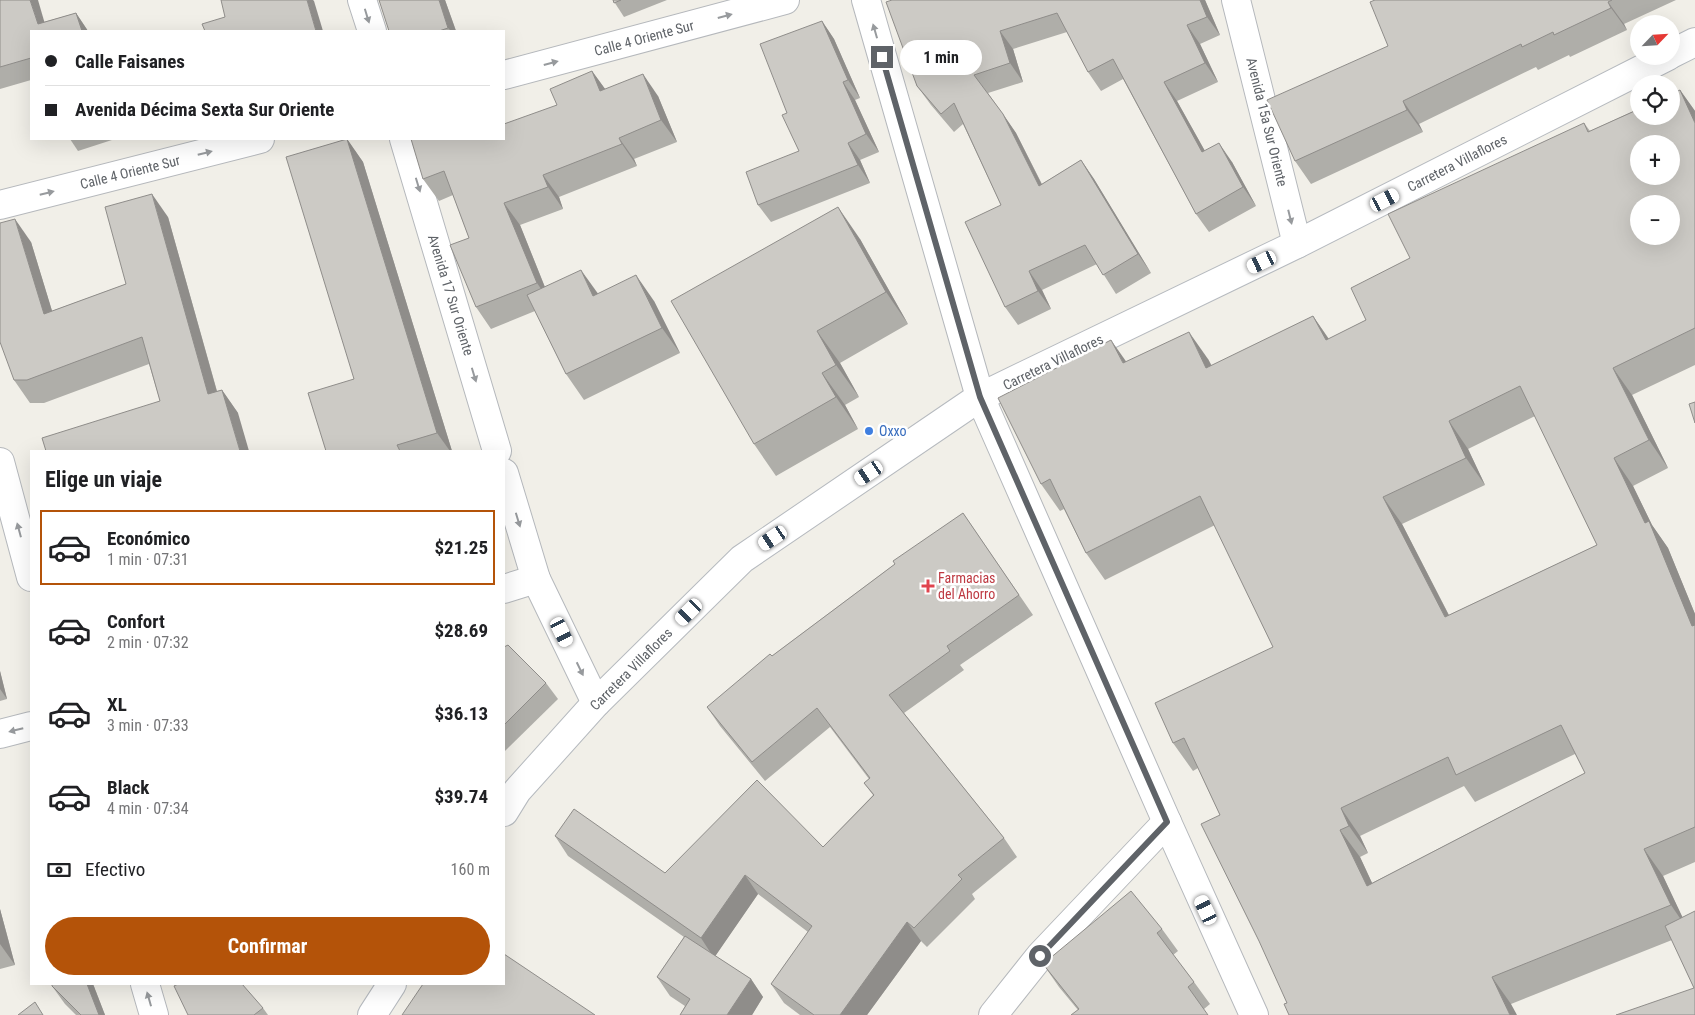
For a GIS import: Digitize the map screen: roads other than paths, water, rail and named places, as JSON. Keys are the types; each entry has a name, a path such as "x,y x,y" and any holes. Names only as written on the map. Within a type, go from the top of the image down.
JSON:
{"street":[{"path":"362,0 372,30"},
{"name":"Calle 4 Oriente Sur","path":"505,75 785,0"},
{"path":"866,0 980,397 1254,1015"},
{"name":"Avenida 15a Sur Oriente","path":"1236,0 1297,244"},
{"path":"1680,50 1695,42"},
{"name":"Carretera Villaflores","path":"505,810 517,791 596,703 742,559 980,397 1297,244 1650,65"},
{"name":"Calle 4 Oriente Sur","path":"0,205 256,140"},
{"name":"Avenida 17 Sur Oriente","path":"404,140 497,450"},
{"path":"0,462 30,573"},
{"path":"505,476 536,579 596,703"},
{"path":"505,589 536,579"},
{"path":"0,734 30,726"},
{"path":"994,1015 1040,956 1167,822"},
{"path":"145,985 154,1015"},
{"path":"372,1015 391,985"}],"place":[{"name":"Oxxo","path":"869,431"},
{"name":"Farmacias del Ahorro","path":"928,586"}]}
